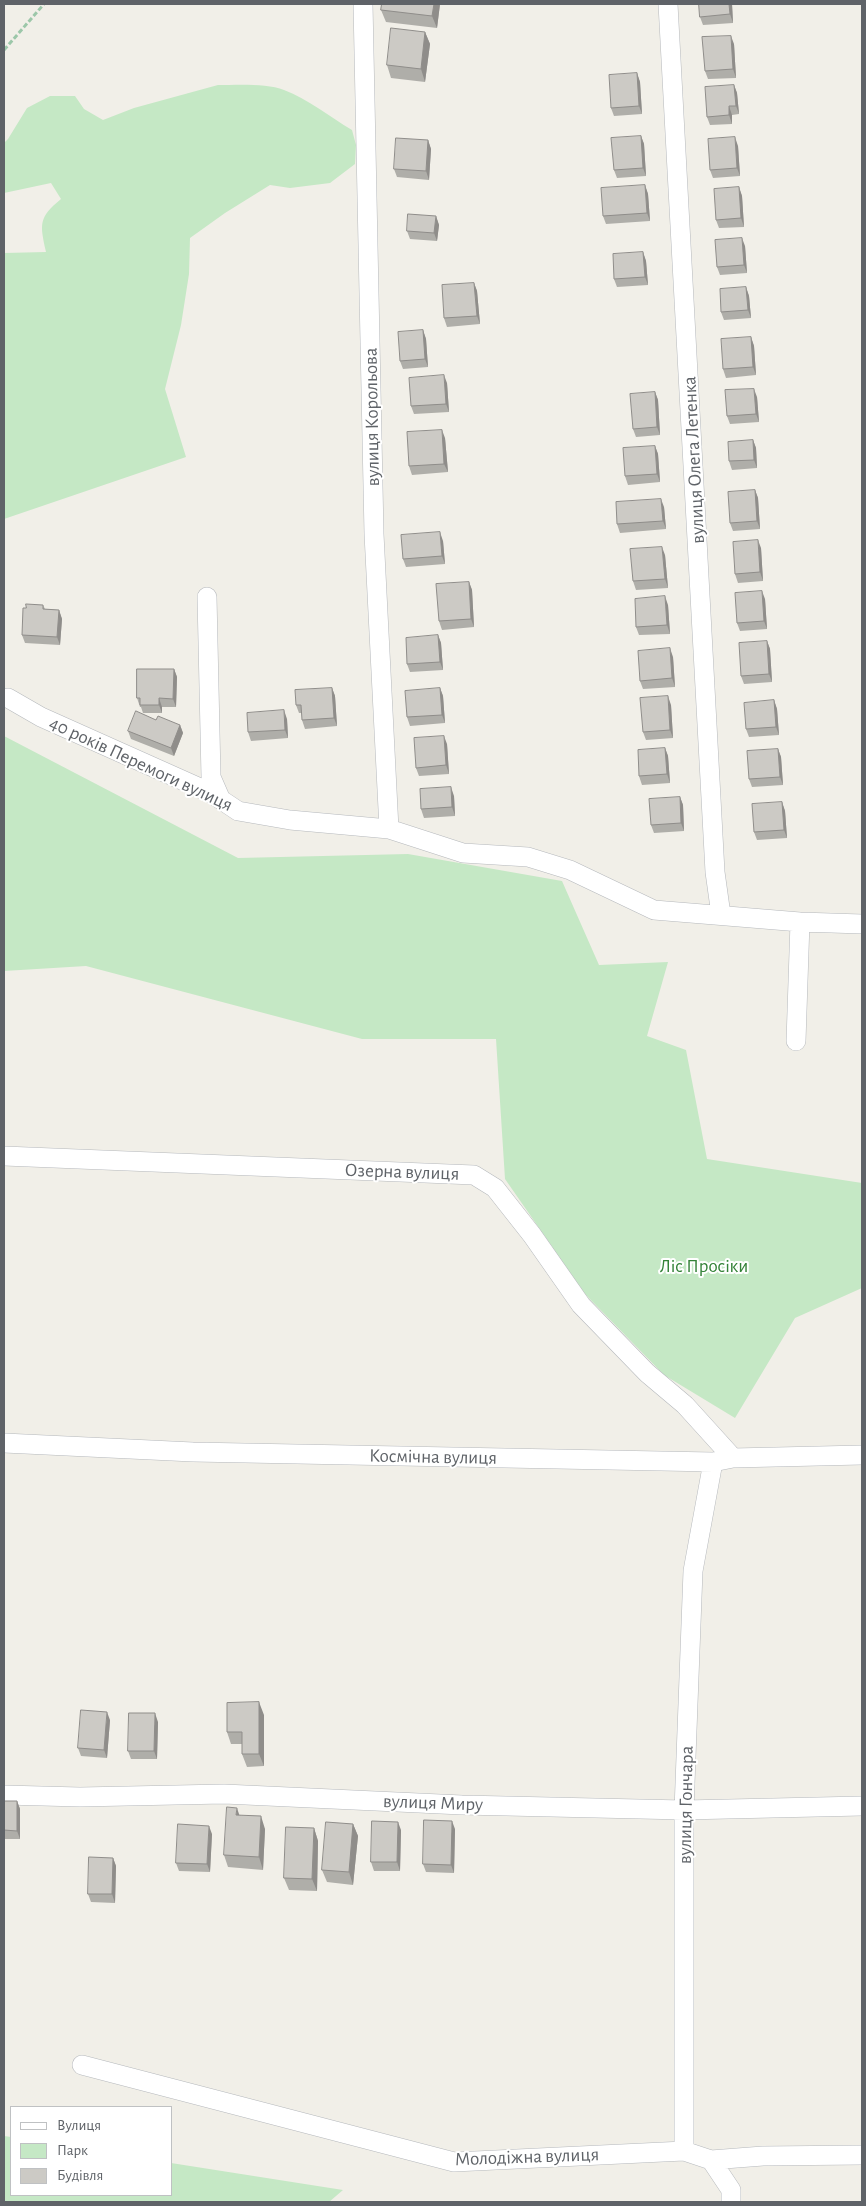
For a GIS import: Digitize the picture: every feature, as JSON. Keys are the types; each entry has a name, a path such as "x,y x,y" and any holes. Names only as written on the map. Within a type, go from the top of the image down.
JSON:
{"street":[{"name":"вулиця Корольова","path":"363,4 374,534 389,829"},
{"name":"вулиця Олега Летенка","path":"668,4 715,872 721,915"},
{"path":"207,597 212,777 221,800"},
{"name":"40 років Перемоги вулиця","path":"8,698 41,717 211,793 238,810 272,817 389,829 463,854 528,857 570,870 654,910 800,922 862,924"},
{"path":"796,1041 800,922"},
{"name":"Озерна вулиця","path":"4,1156 474,1175 495,1188 532,1235 581,1305 647,1372 685,1405 733,1458"},
{"name":"Космічна вулиця","path":"4,1443 193,1452 713,1462 733,1458 862,1455"},
{"name":"вулиця Гончара","path":"684,2151 684,1810 693,1571 713,1462"},
{"name":"вулиця Миру","path":"4,1794 80,1797 224,1794 462,1804 684,1810 862,1806"},
{"name":"Молодіжна вулиця","path":"82,2065 454,2162 684,2151 711,2160 763,2156 862,2155"},
{"path":"711,2160 731,2190 731,2202"}],"path":[{"path":"4,50 44,4"}],"green space":[{"path":"218,85 269,86 302,98 352,130 356,145 355,164 330,183 290,188 270,185 225,213 190,238 189,274 181,325 165,389 186,457 4,519 4,253 46,252 42,228 43,222 48,211 61,199 51,183 4,193 4,143 27,108 50,96 75,96 84,109 103,120 134,108"},
{"name":"Ліс Просіки","path":"4,736 238,858 408,854 562,881 599,965 668,962 647,1036 686,1050 707,1159 862,1183 862,1288 795,1318 735,1418 664,1375 585,1294 505,1179 496,1039 362,1039 86,966 4,971"},
{"path":"4,2136 10,2137 10,2196 172,2196 172,2163 343,2190 329,2202 4,2202"}],"building":[{"path":"382,4 434,4 432,16 381,10"},
{"path":"699,4 729,4 730,14 700,17"},
{"path":"391,28 425,32 421,69 387,65"},
{"path":"731,36 733,69 705,71 702,37"},
{"path":"637,73 639,106 611,108 609,75"},
{"path":"734,85 736,106 729,106 729,115 707,117 705,87"},
{"path":"641,136 643,168 614,170 611,138"},
{"path":"735,137 737,168 710,170 708,139"},
{"path":"396,138 428,140 426,171 394,169"},
{"path":"645,185 647,213 603,216 601,188"},
{"path":"739,187 741,218 716,220 714,189"},
{"path":"408,214 436,216 434,233 407,231"},
{"path":"742,238 744,265 717,267 715,240"},
{"path":"643,252 645,277 614,279 613,254"},
{"path":"474,283 477,316 444,318 442,285"},
{"path":"746,287 748,310 721,312 720,289"},
{"path":"423,330 425,359 400,361 398,332"},
{"path":"751,337 753,367 723,369 721,339"},
{"path":"444,375 446,404 411,406 409,378"},
{"path":"754,389 756,414 727,416 725,390"},
{"path":"655,392 657,427 633,429 630,394"},
{"path":"442,430 444,464 409,466 407,432"},
{"path":"753,440 754,460 729,461 728,442"},
{"path":"655,446 657,474 625,476 623,448"},
{"path":"755,490 757,521 730,523 728,492"},
{"path":"661,499 663,521 617,524 616,502"},
{"path":"440,532 442,556 403,559 401,535"},
{"path":"758,540 760,572 735,574 733,542"},
{"path":"662,547 665,579 633,581 630,549"},
{"path":"469,582 471,619 439,621 436,584"},
{"path":"762,591 764,621 737,623 735,593"},
{"path":"665,596 667,625 636,627 635,599"},
{"path":"26,604 43,605 43,609 59,610 57,637 22,635 23,608 26,608"},
{"path":"438,635 440,662 407,664 406,638"},
{"path":"767,641 769,674 741,676 739,643"},
{"path":"670,648 672,678 640,681 638,651"},
{"path":"137,669 174,669 173,699 159,698 159,705 140,705 140,698 137,698"},
{"path":"332,688 334,718 302,720 301,705 296,705 295,690"},
{"path":"440,688 442,715 407,717 405,691"},
{"path":"668,696 670,730 643,732 640,698"},
{"path":"774,700 776,727 746,729 744,703"},
{"path":"284,710 285,730 248,732 247,713"},
{"path":"136,711 156,720 158,716 180,725 171,748 128,731"},
{"path":"444,736 446,765 416,768 414,738"},
{"path":"665,748 667,774 639,776 638,750"},
{"path":"778,749 780,777 749,779 747,751"},
{"path":"451,787 452,807 421,809 420,789"},
{"path":"680,797 681,823 651,825 649,799"},
{"path":"782,802 784,830 754,832 752,804"},
{"path":"259,1702 259,1754 242,1754 242,1732 227,1732 227,1703"},
{"path":"81,1710 107,1712 104,1750 78,1748"},
{"path":"129,1713 155,1713 154,1751 128,1751"},
{"path":"4,1801 17,1801 17,1831 4,1830"},
{"path":"227,1807 237,1808 236,1815 261,1816 259,1857 224,1855"},
{"path":"424,1820 452,1821 451,1865 423,1864"},
{"path":"372,1821 398,1822 397,1862 371,1862"},
{"path":"326,1822 353,1824 349,1872 322,1870"},
{"path":"178,1824 209,1826 207,1864 176,1863"},
{"path":"286,1827 314,1828 312,1879 284,1878"},
{"path":"89,1857 113,1858 112,1894 88,1894"}]}
